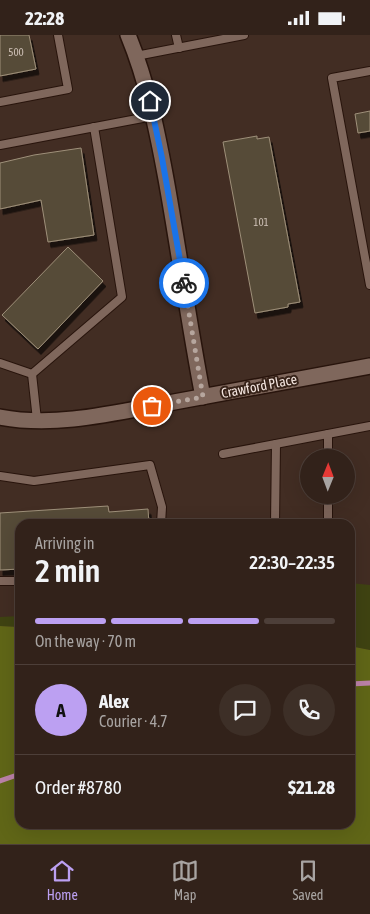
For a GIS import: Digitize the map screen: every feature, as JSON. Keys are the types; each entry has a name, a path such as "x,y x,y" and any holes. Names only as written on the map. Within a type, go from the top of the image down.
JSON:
{"street":[{"path":"128,35 153,116 172,212 203,397"},
{"name":"Crawford Place","path":"0,417 36,420 118,413 370,366"}],"lane":[{"path":"0,101 68,89 58,35"},
{"path":"176,35 179,48"},
{"path":"136,56 244,35"},
{"path":"370,71 332,78 370,285"},
{"path":"0,145 153,116"},
{"path":"32,374 122,297 94,127"},
{"path":"0,363 32,374"},
{"path":"32,374 36,420"},
{"path":"223,454 370,426"},
{"path":"328,434 328,449"},
{"path":"275,519 276,444"},
{"path":"0,476 34,481 150,465 162,507 161,519"},
{"path":"328,504 328,519"},
{"path":"0,581 15,581"}],"green space":[{"path":"355,584 370,585 370,650 355,647"},
{"path":"15,616 15,627 0,626 0,617"},
{"path":"0,626 15,627 15,829 355,829 355,647 370,650 370,844 0,844"}],"building":[{"path":"0,35 29,35 36,69 0,76"},
{"path":"370,111 370,131 358,133 355,114"},
{"path":"257,136 257,139 269,137 300,302 288,304 288,307 255,313 223,142"},
{"path":"81,148 94,235 48,242 41,200 0,209 0,163 34,155"},
{"path":"68,247 103,281 38,349 2,315"},
{"path":"108,506 109,512 148,509 149,519 15,519 15,569 0,570 0,513"}],"waterway":[{"path":"355,684 370,683"},
{"path":"0,781 15,776"}],"way so far":[{"path":"152,406 203,397 184,283"}],"route":[{"path":"150,101 184,283"}]}
